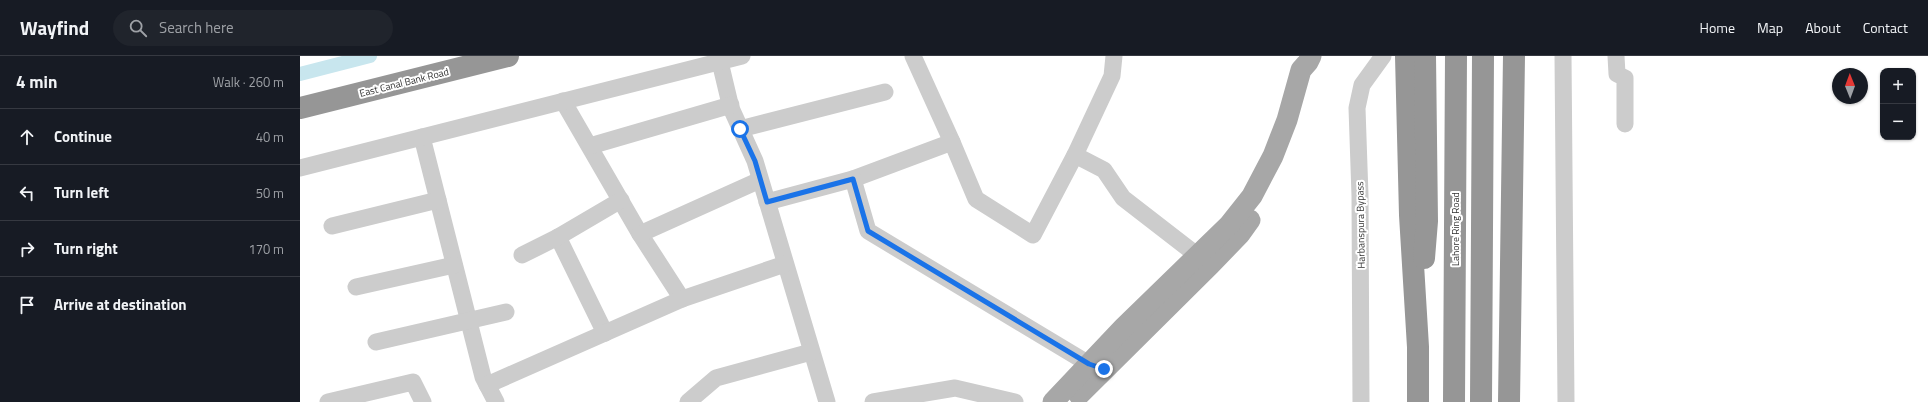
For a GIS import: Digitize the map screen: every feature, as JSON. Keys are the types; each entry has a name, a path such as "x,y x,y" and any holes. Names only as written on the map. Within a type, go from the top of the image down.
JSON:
{"highway":[{"name":"East Canal Bank Road","path":"300,108 508,56"},
{"path":"1406,56 1410,215 1418,347 1418,402"},
{"path":"1418,347 1427,221 1425,56"},
{"name":"Lahore Ring Road","path":"1454,402 1456,56"},
{"path":"1481,402 1482,56"},
{"path":"1509,402 1514,56"}],"main road":[{"path":"1053,402 1096,367 1203,260 1240,234 1285,162 1298,127 1312,74 1310,59"},
{"path":"1072,402 1096,367"}],"street":[{"path":"300,168 742,56"},
{"path":"913,56 976,199 1033,235 1075,155 1112,76 1114,56"},
{"name":"Harbanspura Bypass","path":"1361,402 1360,196 1357,108 1362,85 1383,56"},
{"path":"1563,56 1566,402"},
{"path":"1616,56 1618,74 1625,78 1625,124"},
{"path":"720,62 731,105 755,161 827,402"},
{"path":"740,129 885,92"},
{"path":"563,101 640,234 682,299"},
{"path":"590,146 731,105"},
{"path":"422,137 483,377 496,402"},
{"path":"767,202 853,179 952,142"},
{"path":"1075,155 1104,170 1123,198 1203,260"},
{"path":"853,179 868,231 1096,367"},
{"path":"640,234 760,180"},
{"path":"332,226 438,200"},
{"path":"522,255 558,237 621,200"},
{"path":"558,237 605,333"},
{"path":"487,386 682,299 785,264"},
{"path":"356,287 454,265"},
{"path":"376,342 506,312"},
{"path":"688,402 716,378 811,352"},
{"path":"328,402 413,382 422,402"},
{"path":"873,402 955,388 1016,402"}],"waterway":[{"path":"300,74 370,56"}],"route":[{"path":"740,129 755,161 767,202 853,179 868,231 1089,364 1104,369"}]}
